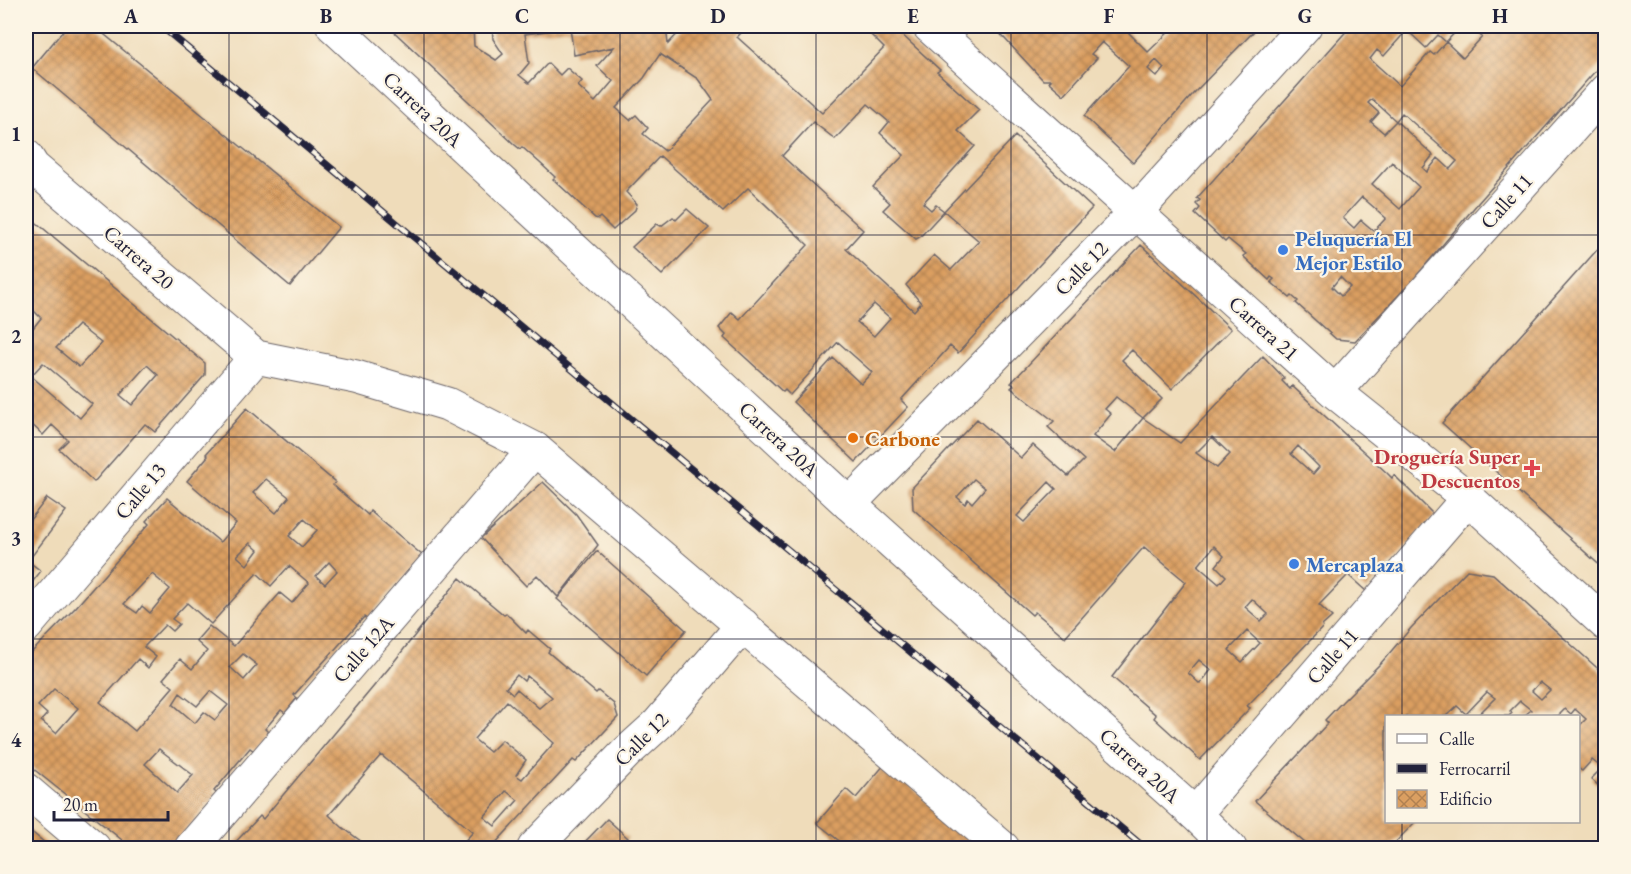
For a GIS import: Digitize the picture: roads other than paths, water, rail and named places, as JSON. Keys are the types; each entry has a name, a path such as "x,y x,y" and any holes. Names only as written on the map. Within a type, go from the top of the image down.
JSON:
{"street":[{"name":"Carrera 20A","path":"333,26 849,504 1195,814 1230,849"},
{"name":"Carrera 21","path":"929,26 1335,392 1468,498 1605,624"},
{"name":"Calle 12","path":"849,504 1136,212 1305,26"},
{"name":"Calle 11","path":"1335,392 1605,90"},
{"name":"Carrera 20","path":"26,156 33,167 256,357"},
{"path":"256,357 356,377 447,404 535,449 1003,849"},
{"name":"Calle 13","path":"26,626 256,357"},
{"name":"Calle 12A","path":"191,849 535,449"},
{"name":"Calle 11","path":"1195,814 1468,498"},
{"name":"Calle 12","path":"534,849 626,753 658,724 743,625"},
{"path":"26,790 94,849"}],"railway":[{"path":"161,26 1145,848"}],"place":[{"name":"Peluquería El Mejor Estilo","path":"1283,250"},
{"name":"Carbone","path":"853,438"},
{"name":"Droguería Super Descuentos","path":"1532,468"},
{"name":"Mercaplaza","path":"1294,564"}]}
